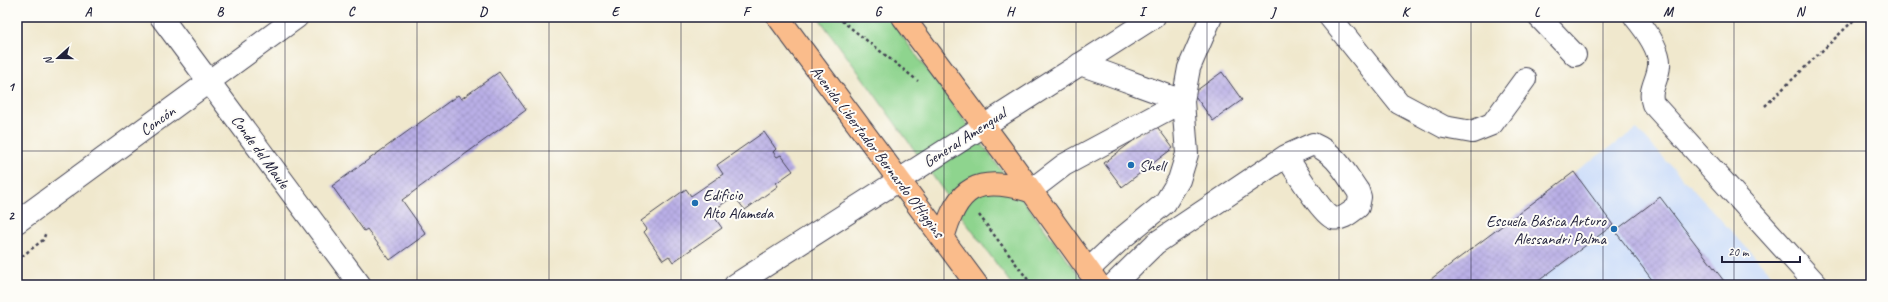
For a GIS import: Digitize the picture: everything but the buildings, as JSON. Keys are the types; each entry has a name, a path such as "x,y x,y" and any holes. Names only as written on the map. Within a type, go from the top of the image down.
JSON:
{"main road":[{"name":"Avenida Libertador Bernardo O'Higgins","path":"778,17 943,239 970,283"},
{"path":"903,17 1094,277"},
{"path":"943,239 954,207 970,191 983,186 999,184 1030,191"}],"street":[{"name":"Conde del Maule","path":"161,17 360,285"},
{"name":"Concón","path":"17,222 297,17"},
{"name":"General Amengual","path":"735,285 1154,17"},
{"path":"1094,277 1121,239 1165,203 1179,180 1187,154 1183,101 1189,68 1211,17"},
{"path":"1330,17 1399,103 1444,127 1472,132 1492,124 1526,79"},
{"path":"1539,17 1575,55"},
{"path":"1635,17 1648,34 1660,62 1651,91 1653,104 1817,285"},
{"path":"1080,64 1183,101"},
{"path":"1030,191 1064,165 1183,101"},
{"path":"1113,285 1156,243 1286,156"}],"path":[{"path":"1765,106 1857,17"}],"shaded area":[{"name":"Escuela Básica Arturo Alessandri Palma","path":"1637,129 1781,285 1423,285 1574,172"}],"green space":[{"path":"818,17 888,17 1086,285 1012,285"}],"place":[{"name":"Shell","path":"1131,165"},
{"name":"Edificio Alto Alameda","path":"695,203"},
{"name":"Escuela Básica Arturo Alessandri Palma","path":"1614,229"}]}
